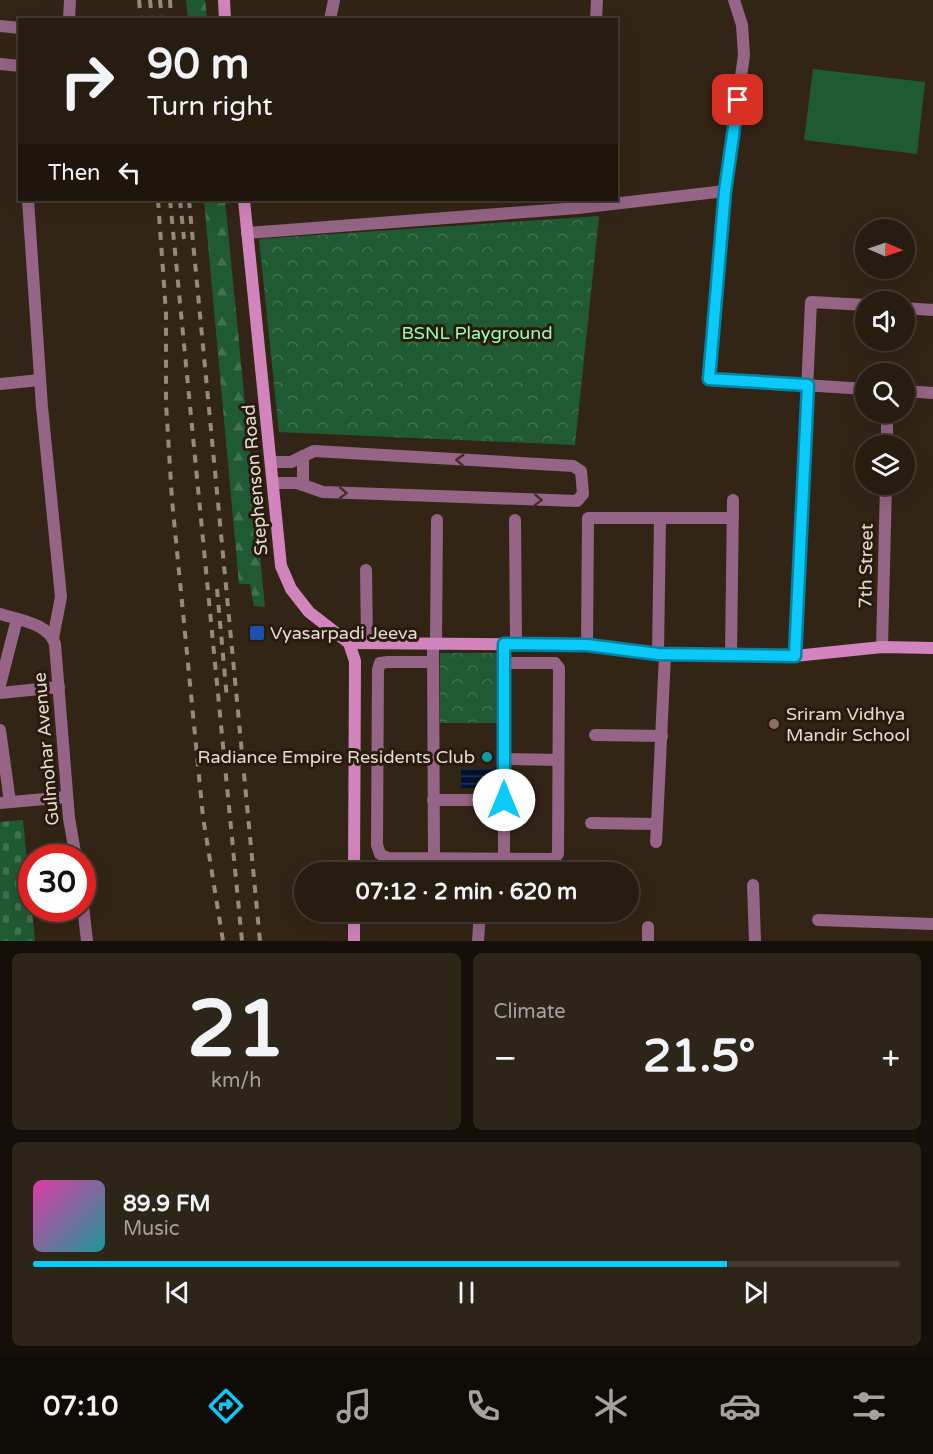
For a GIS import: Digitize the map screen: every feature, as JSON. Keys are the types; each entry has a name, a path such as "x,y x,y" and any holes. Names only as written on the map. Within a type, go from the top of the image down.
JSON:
{"main road":[{"path":"224,0 225,18"},
{"name":"Stephenson Road","path":"244,201 281,566 291,589 309,612 349,643"},
{"path":"354,862 355,661 349,643 587,645 662,654 731,656 795,656 882,647 933,648"},
{"path":"354,922 354,941"}],"street":[{"path":"69,18 70,0"},
{"path":"330,18 334,0"},
{"path":"596,18 597,0"},
{"path":"734,0 742,25 744,54 725,191 709,379 855,388"},
{"path":"0,26 18,28"},
{"path":"0,64 18,66"},
{"path":"618,200 725,191"},
{"name":"Gulmohar Avenue","path":"28,201 40,380 61,597 53,638 56,649 74,844"},
{"path":"247,233 603,201"},
{"path":"795,656 811,302 855,304"},
{"path":"915,309 933,310"},
{"path":"0,384 40,380"},
{"path":"915,392 933,393"},
{"path":"272,462 294,461 314,451 573,466 581,471 583,494 577,501 548,500 323,492 303,485 273,483"},
{"path":"303,456 303,485"},
{"name":"7th Street","path":"882,647 886,495"},
{"path":"731,656 733,500"},
{"path":"587,645 588,518 733,518"},
{"path":"656,842 662,736 660,518"},
{"path":"434,858 433,662 437,520"},
{"path":"504,858 504,663 510,644 515,520"},
{"path":"366,570 367,642"},
{"path":"0,614 41,628 53,638"},
{"path":"0,685 17,619"},
{"path":"433,662 380,663 378,670 377,845 380,854 388,858 557,857 558,665 555,663 504,663"},
{"path":"0,693 59,687"},
{"path":"0,730 5,803 68,797"},
{"path":"595,735 662,736"},
{"path":"355,759 433,758"},
{"path":"504,759 558,760"},
{"path":"433,800 504,800"},
{"path":"591,823 657,824"},
{"path":"753,885 755,941"},
{"path":"818,920 933,924"},
{"path":"85,922 87,941"},
{"path":"478,941 479,922"},
{"path":"648,927 648,941"}],"green space":[{"path":"186,0 205,0 207,18 188,18"},
{"path":"813,69 925,82 917,154 804,140"},
{"path":"204,201 225,201 265,607 254,606 250,584 239,584"},
{"name":"BSNL Playground","path":"599,216 575,445 279,432 259,239"},
{"path":"440,653 499,653 499,723 440,723"},
{"path":"23,820 25,844 18,844 18,922 33,922 35,941 0,941 0,822"}],"water":[{"path":"461,769 495,769 495,788 461,788"}],"railway":[{"path":"139,0 141,18"},
{"path":"150,0 152,18"},
{"path":"160,0 162,18"},
{"path":"170,0 171,18"},
{"path":"158,201 166,313 166,403 172,500 203,817 223,941"},
{"path":"170,201 242,941"},
{"path":"180,201 184,239"},
{"path":"189,201 260,941"},
{"path":"217,589 227,699"}],"place":[{"name":"Vyasarpadi Jeeva","path":"257,633"},
{"name":"Sriram Vidhya Mandir School","path":"774,724"},
{"name":"Radiance Empire Residents Club","path":"487,757"}],"route":[{"path":"504,800 504,644 587,645 658,654 795,656 808,385 709,379 725,191 738,100"}]}
